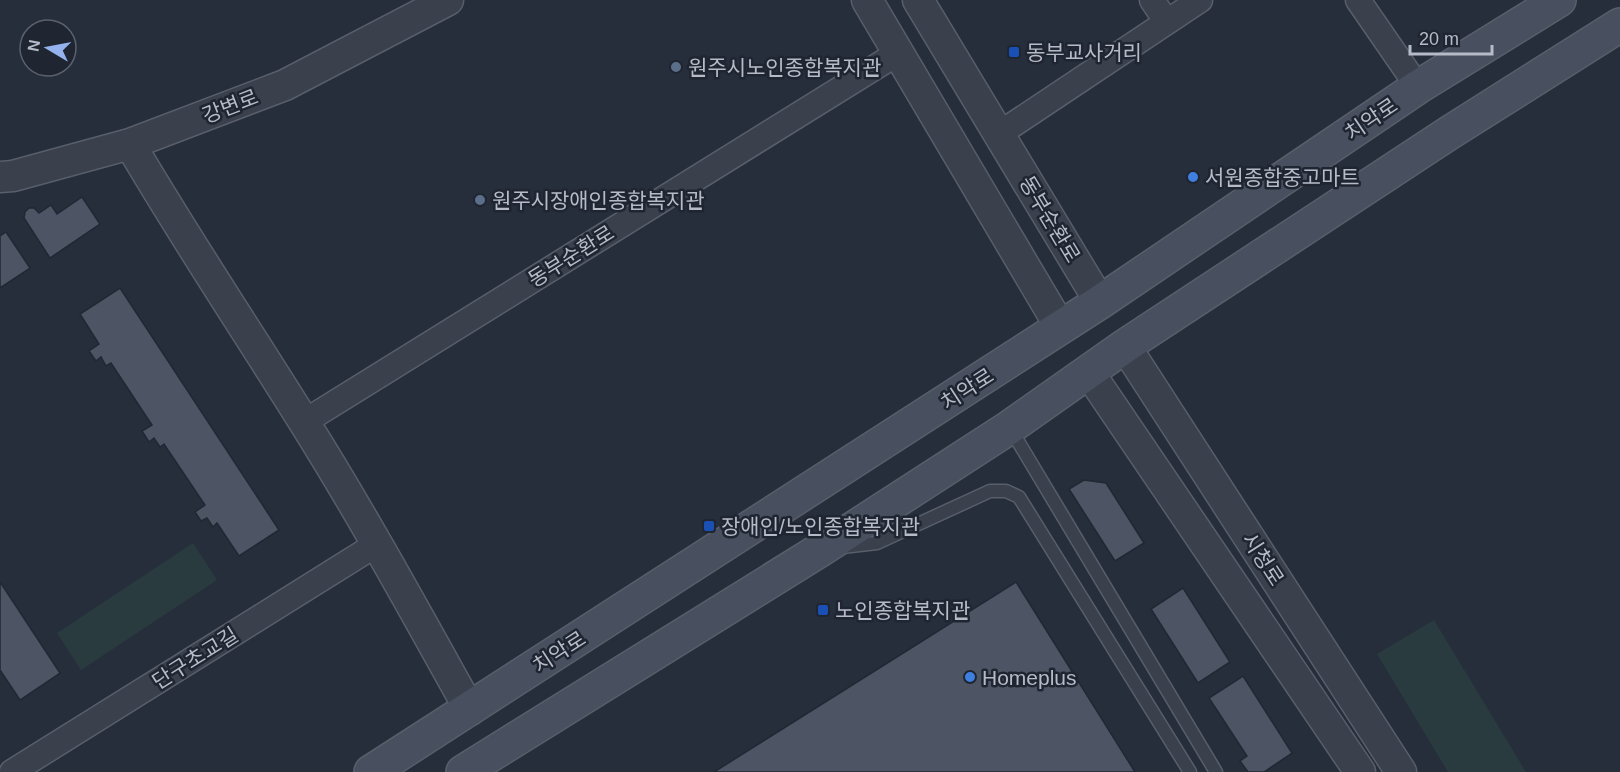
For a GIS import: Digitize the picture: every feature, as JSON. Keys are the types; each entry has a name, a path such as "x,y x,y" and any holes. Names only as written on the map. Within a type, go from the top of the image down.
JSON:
{"main road":[{"name":"치악로","path":"371,772 1100,303 1418,87 1559,0"},
{"path":"463,772 820,550 1010,427 1125,346 1449,133 1617,34"},
{"name":"동부순환로","path":"1100,303 1125,346"},
{"path":"1061,327 1088,371"}],"street":[{"name":"강변로","path":"0,177 13,176 130,144 285,85 448,0"},
{"path":"867,0 1061,327"},
{"name":"동부순환로","path":"918,0 1100,303"},
{"path":"1152,0 1166,21"},
{"path":"999,134 1200,0"},
{"path":"1358,0 1418,87"},
{"name":"동부순환로","path":"304,422 898,53"},
{"path":"130,144 173,218 304,422 377,544 470,710"},
{"name":"시청로","path":"1125,346 1399,772"},
{"name":"시청로","path":"1088,371 1360,772"},
{"name":"단구초교길","path":"12,772 377,544"}],"lane":[{"path":"1010,427 1216,772"},
{"path":"820,550 877,543 990,491 1006,491 1019,496 1190,772"}],"shaded area":[{"path":"193,543 217,580 81,670 57,633"},
{"path":"1434,620 1526,772 1448,772 1377,654"}],"building":[{"path":"82,197 100,224 50,258 24,218 25,212 29,208 34,208 39,213 51,205 57,214"},
{"path":"6,232 30,268 0,288 0,236"},
{"path":"120,288 279,530 239,556 217,523 213,527 207,518 201,521 195,512 205,505 164,444 160,447 154,438 149,442 142,431 152,425 111,363 106,366 101,357 96,361 89,351 99,344 80,314"},
{"path":"1084,480 1106,483 1144,543 1115,561 1069,489"},
{"path":"0,582 60,673 20,700 0,670"},
{"name":"Homeplus","path":"1016,582 1135,772 714,772"},
{"path":"1183,588 1230,662 1198,683 1151,609"},
{"path":"1243,676 1292,753 1264,772 1248,772 1240,761 1247,756 1209,698"}],"place":[{"name":"동부교사거리","path":"1014,52"},
{"name":"원주시노인종합복지관","path":"676,67"},
{"name":"서원종합중고마트","path":"1193,177"},
{"name":"원주시장애인종합복지관","path":"480,200"},
{"name":"장애인/노인종합복지관","path":"709,526"},
{"name":"노인종합복지관","path":"823,610"},
{"name":"Homeplus","path":"970,677"}]}
